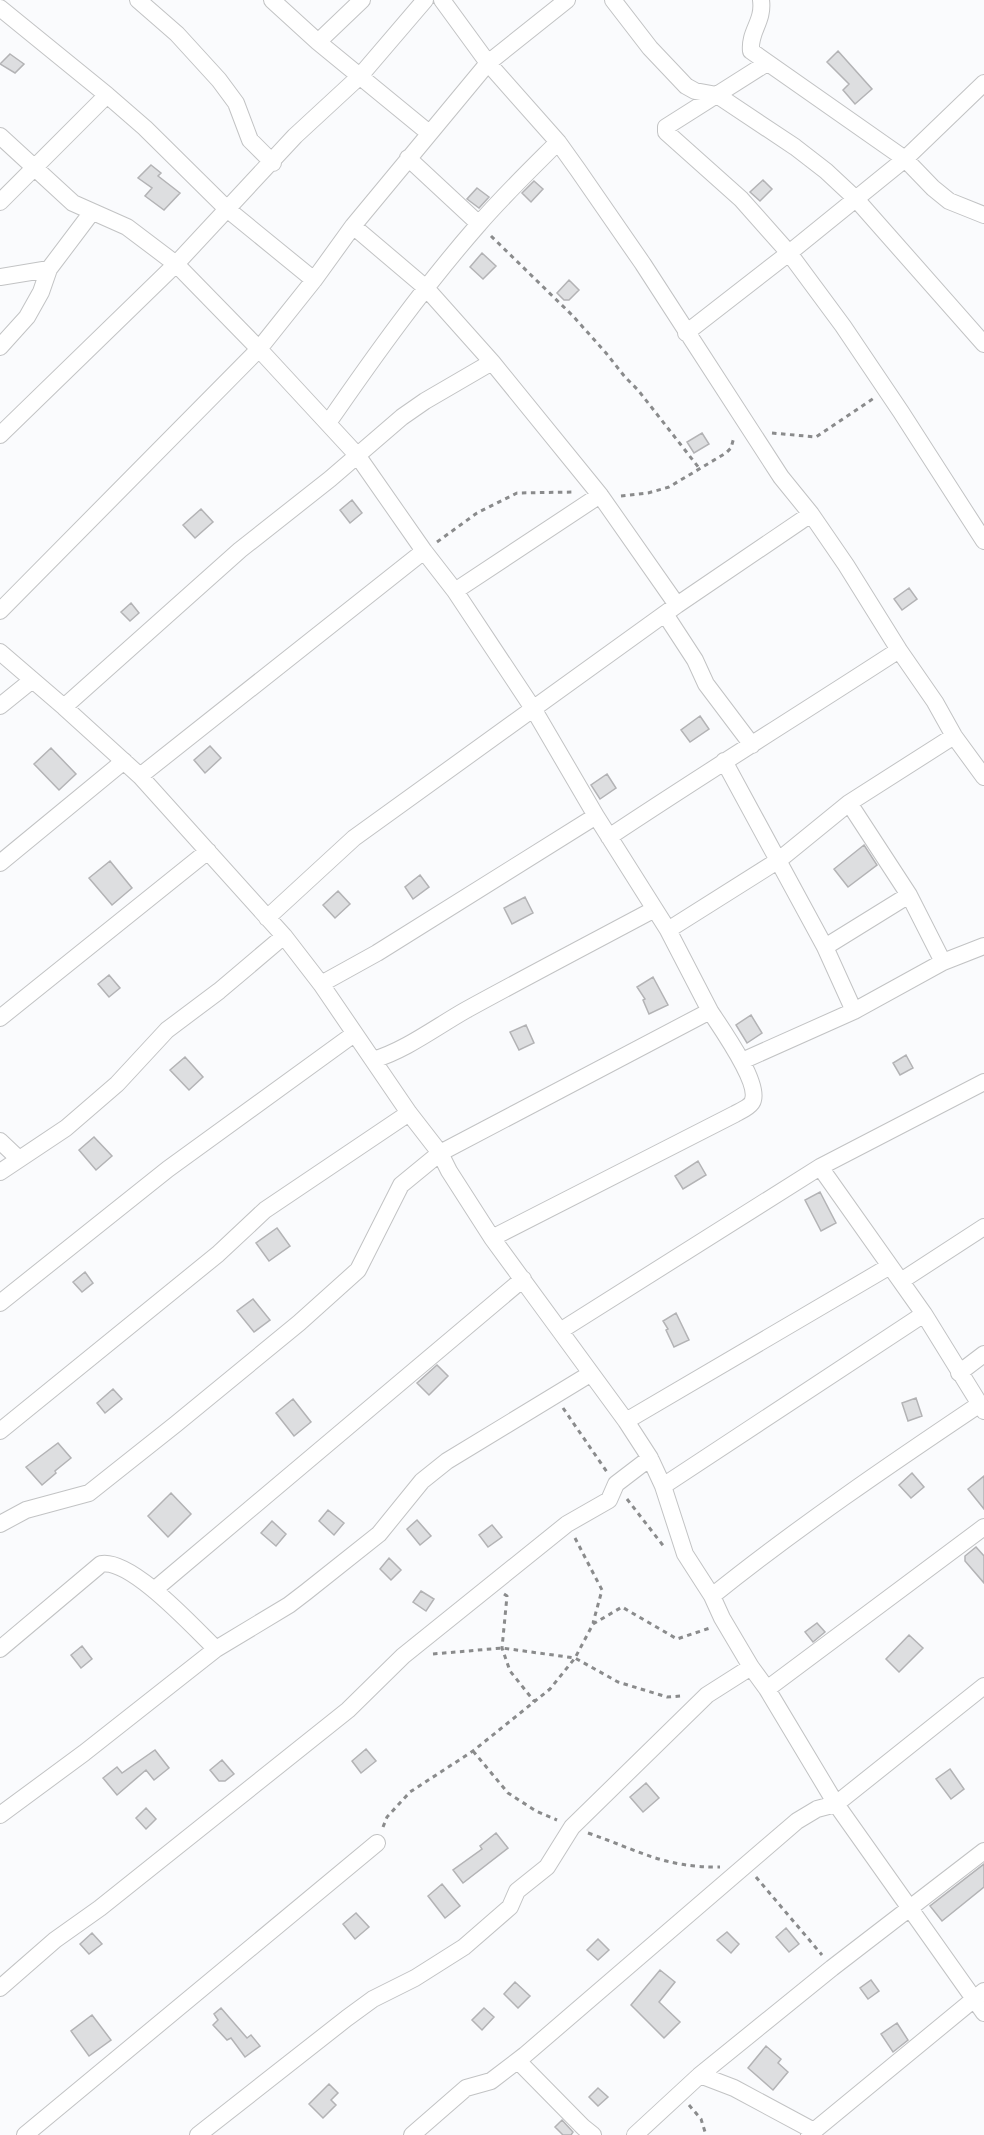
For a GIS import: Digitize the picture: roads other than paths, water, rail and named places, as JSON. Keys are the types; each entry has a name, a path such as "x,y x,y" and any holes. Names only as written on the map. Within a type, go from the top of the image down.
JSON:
{"street":[{"path":"138,0 177,34 219,80 236,102 250,140 273,163"},
{"path":"272,0 318,42 429,133"},
{"path":"318,42 362,0"},
{"path":"0,435 176,264 310,121 360,76 425,0"},
{"path":"442,0 488,63 558,142 629,243 781,477 811,514 846,565 899,650 935,702 954,736 984,777"},
{"path":"0,611 259,350 353,226 488,63 567,0"},
{"path":"613,0 650,48 686,86 695,91 717,95 795,147 826,171 856,199 984,345"},
{"path":"761,0 760,22 753,33 750,51 905,159 933,188 950,201 984,215"},
{"path":"0,8 107,94 227,209 314,280"},
{"path":"767,63 666,127 666,132 741,199 789,253 843,326 984,541"},
{"path":"686,333 905,159 984,83"},
{"path":"0,202 36,169 107,94"},
{"path":"0,136 73,203 127,227 176,264 357,455 455,591 534,710 653,910 668,930 710,1011 742,1061 754,1096 751,1104 492,1238"},
{"path":"328,423 370,362 426,288 479,224 558,142"},
{"path":"408,158 479,224"},
{"path":"0,347 27,317 41,292 49,269 92,212"},
{"path":"353,226 426,288 492,362 600,495 671,609 706,684 752,745"},
{"path":"0,277 49,269"},
{"path":"64,707 240,550 357,455 425,401 492,362"},
{"path":"455,591 600,495"},
{"path":"267,918 354,838 671,609 811,514"},
{"path":"140,776 424,551"},
{"path":"609,837 724,760 752,745 899,650"},
{"path":"0,652 140,776 284,936 321,984 409,1113 440,1153 449,1172 492,1238 626,1421 650,1458 663,1486 685,1554 712,1596 722,1618 751,1667 768,1689 836,1804 981,2001 811,2133 734,2088 700,2075"},
{"path":"0,706 32,681"},
{"path":"668,930 779,860 849,803 954,736"},
{"path":"724,760 825,947 854,1011"},
{"path":"0,862 124,761"},
{"path":"849,803 909,895 943,962"},
{"path":"321,984 377,953 596,816"},
{"path":"0,1018 208,851"},
{"path":"825,947 909,895"},
{"path":"373,1060 403,1047 492,996 653,910"},
{"path":"0,1172 66,1128 117,1084 166,1030 219,991 284,936"},
{"path":"742,1061 854,1011 943,962 984,946"},
{"path":"0,1524 26,1510 89,1493 299,1323 358,1270 400,1185 440,1153 710,1011"},
{"path":"0,1303 168,1169 354,1034"},
{"path":"560,1331 820,1167 984,1082"},
{"path":"0,1431 218,1254 265,1210 409,1113"},
{"path":"0,1141 19,1159"},
{"path":"712,1596 763,1555 884,1468 982,1407 924,1314 820,1167"},
{"path":"901,1281 984,1227"},
{"path":"626,1421 890,1266"},
{"path":"154,1590 523,1279"},
{"path":"663,1486 924,1314"},
{"path":"960,1373 984,1354"},
{"path":"0,1815 84,1753 216,1649 289,1605 379,1534 422,1481 447,1461 590,1374"},
{"path":"0,1988 56,1940 100,1908 348,1710 403,1656 567,1524 609,1500 616,1484 650,1458"},
{"path":"768,1689 984,1527"},
{"path":"0,1649 101,1564 109,1562 121,1566 154,1590 216,1649"},
{"path":"198,2135 347,2018 374,1999 416,1978 464,1947 510,1906 517,1891 547,1867 572,1827 707,1695 751,1667"},
{"path":"412,2135 466,2088 491,2081 518,2061 807,1814 836,1804 984,1686"},
{"path":"25,2135 377,1843"},
{"path":"635,2135 700,2075 832,1968 984,1851"},
{"path":"518,2061 593,2135"}]}
